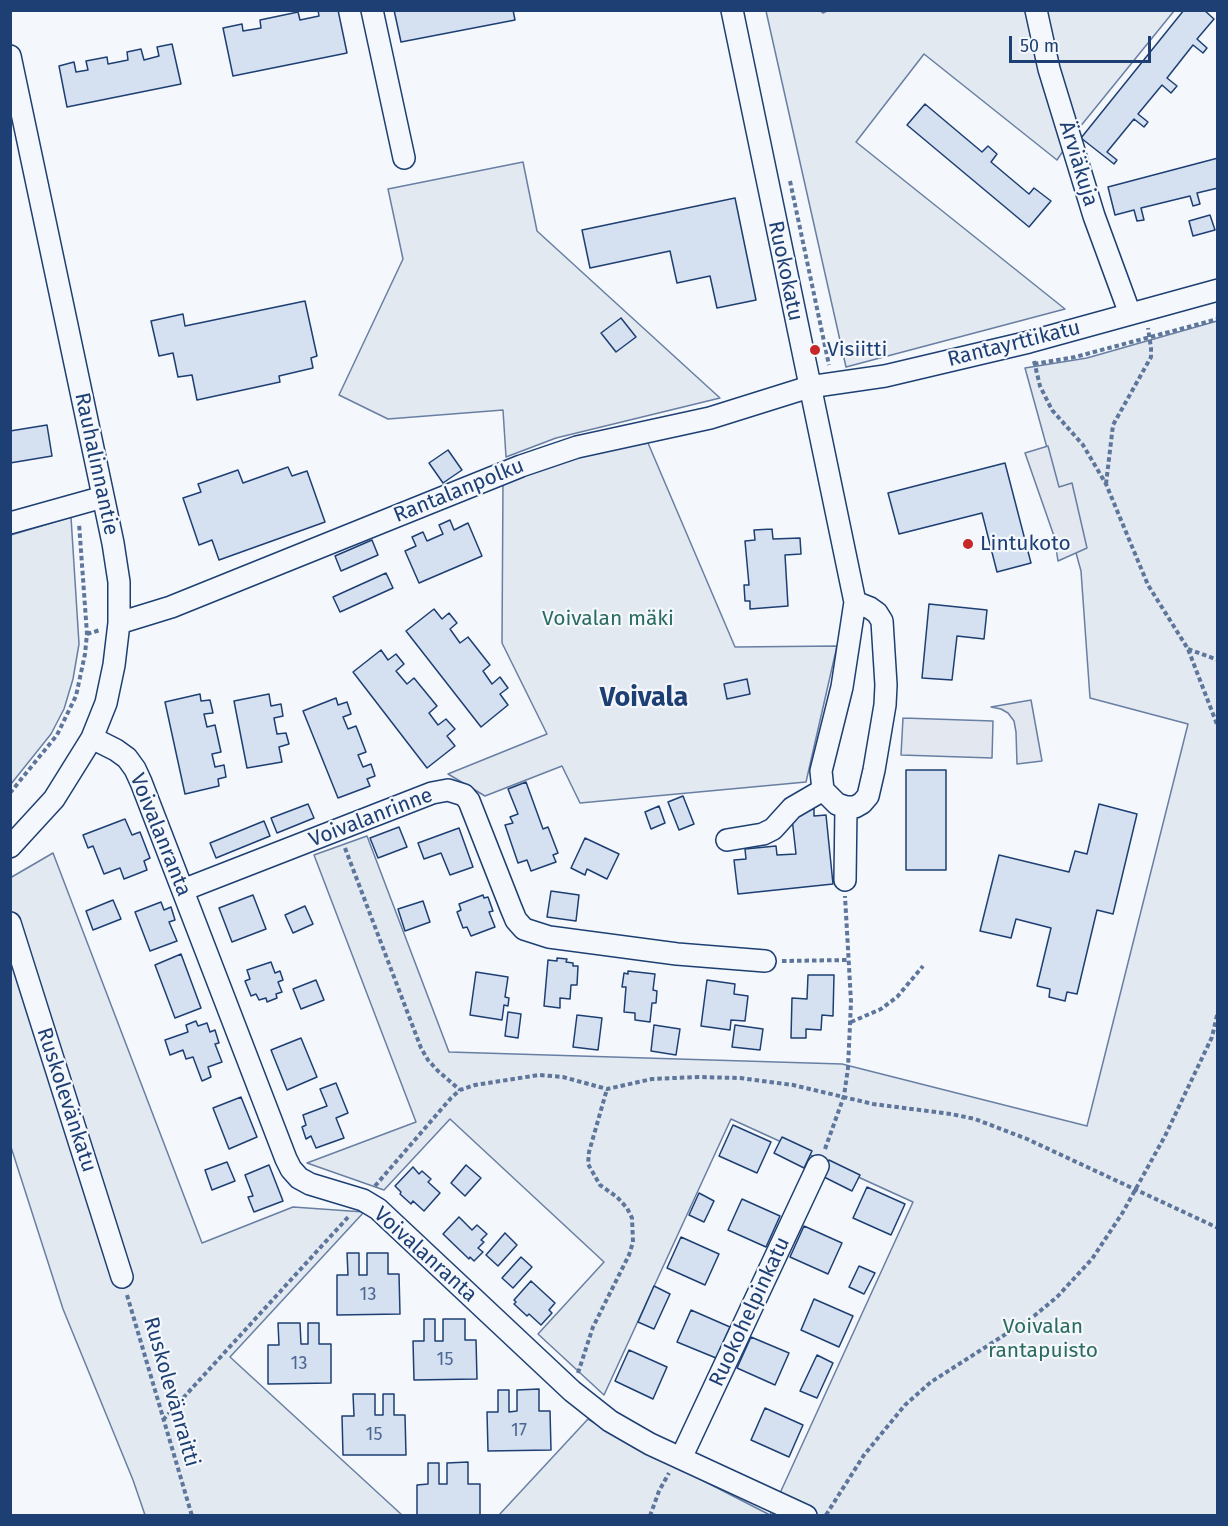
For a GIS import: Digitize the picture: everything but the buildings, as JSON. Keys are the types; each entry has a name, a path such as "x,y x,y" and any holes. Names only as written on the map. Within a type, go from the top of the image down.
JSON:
{"street":[{"path":"372,10 405,158"},
{"name":"Ruokokatu","path":"732,10 855,602 842,687 821,771 823,790"},
{"name":"Ärviäkuja","path":"1036,10 1049,69 1094,216 1137,312"},
{"name":"Rauhalinnantie","path":"10,56 113,543 118,582 119,623 114,665 106,703 92,738 54,799 10,847"},
{"name":"Rantayrttikatu","path":"809,387 885,376 1029,342 1218,290"},
{"name":"Rantalanpolku","path":"119,623 171,607 549,456 576,447 710,418 809,387"},
{"path":"10,523 103,497"},
{"path":"728,840 763,834 773,829 792,808 823,790 837,804 846,807 855,807 868,796 885,705 882,621 877,613 855,602"},
{"name":"Voivalanranta","path":"92,738 116,750 127,758 135,769 291,1169 299,1178 310,1184 363,1200 391,1220 572,1391 610,1421 650,1444 806,1515"},
{"name":"Voivalanrinne","path":"183,890 432,793 448,790 464,795 473,807 516,920 524,929 549,937 765,961"},
{"path":"845,880 846,807"},
{"name":"Ruskolevänkatu","path":"10,923 122,1277"},
{"name":"Ruokohelpinkatu","path":"681,1458 818,1166"}],"path":[{"path":"788,171 833,384"},
{"path":"1106,484 1113,425 1150,357 1150,337 1137,312"},
{"path":"1034,364 1075,357 1218,319"},
{"path":"1029,342 1040,386 1052,410 1083,445 1106,484 1148,585 1188,649 1217,726"},
{"path":"10,793 57,735 67,718 79,685 87,634 78,505"},
{"path":"1188,649 1218,660"},
{"path":"338,830 421,1048 433,1066 460,1090"},
{"path":"818,1166 836,1123 844,1096 851,1022 845,880"},
{"path":"765,961 848,960"},
{"path":"851,1022 881,1009 897,997 923,966"},
{"path":"826,1515 864,1455 905,1405 931,1382 1034,1316 1057,1297 1092,1258 1113,1227 1165,1136 1212,1037 1218,1011"},
{"path":"1212,1037 1218,1032"},
{"path":"163,1420 363,1200 451,1098 460,1090 475,1085 539,1075 563,1077 607,1089 652,1079 716,1077 793,1084 873,1104 951,1114 975,1119 1027,1139 1218,1228"},
{"path":"572,1391 593,1327 629,1255 633,1242 632,1218 627,1208 617,1197 600,1185 588,1164 589,1152 607,1089"},
{"name":"Ruskolevänraitti","path":"122,1277 192,1515"},
{"path":"650,1515 659,1491 681,1458"}],"green space":[{"path":"829,10 1174,11 1075,133 1057,160 924,54 856,142 1065,309 846,367 766,11 820,11 823,13"},
{"path":"523,162 537,231 720,398 556,438 506,457 503,410 388,419 339,395 403,259 388,189"},
{"name":"Voivalan rantapuisto","path":"1217,321 1217,1515 770,1515 913,1202 731,1119 604,1395 538,1334 604,1262 450,1119 384,1190 307,1163 416,1122 314,855 367,836 449,1052 842,1064 1087,1126 1188,724 1090,698 1081,571 1025,368 1087,358"},
{"name":"Voivalan mäki","path":"648,443 735,647 837,646 806,782 580,803 562,766 485,796 448,774 547,734 502,643 503,481 554,463"},
{"path":"71,517 79,644 73,679 64,709 51,734 11,784 11,535"},
{"path":"53,853 202,1243 293,1207 364,1212 230,1357 402,1515 145,1515 63,1309 11,1147 10,878"},
{"path":"588,1419 616,1436 770,1515 499,1515"}],"shaded area":[{"path":"1048,446 1059,487 1072,483 1087,548 1058,561 1054,536 1025,453"},
{"path":"1031,700 1042,761 1017,764 1014,721 1008,713 991,707"},
{"path":"903,718 993,721 992,758 901,755"}],"place":[{"name":"Visiitti","path":"815,350"},
{"name":"Lintukoto","path":"968,544"}],"district":[{"name":"Voivala","path":"644,698"}]}
